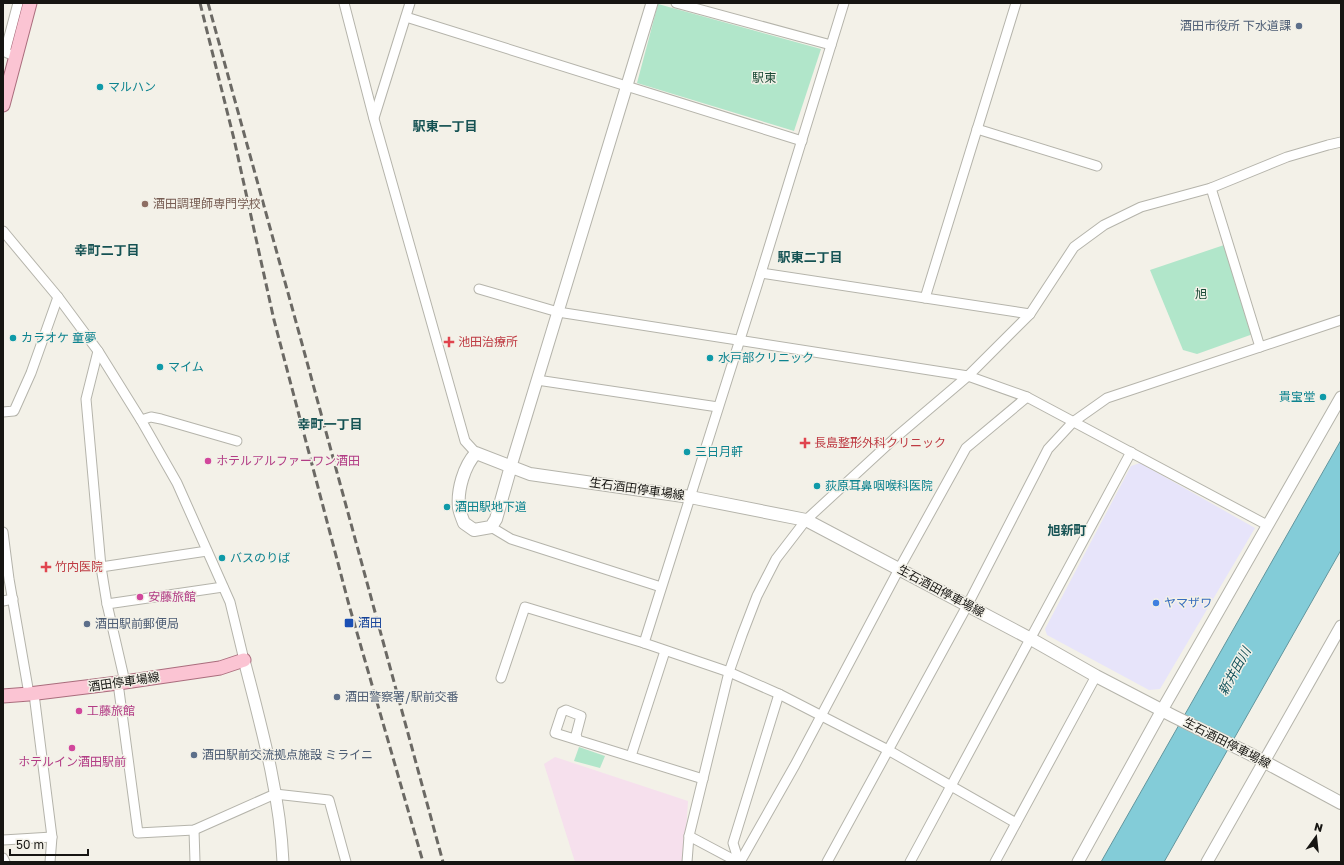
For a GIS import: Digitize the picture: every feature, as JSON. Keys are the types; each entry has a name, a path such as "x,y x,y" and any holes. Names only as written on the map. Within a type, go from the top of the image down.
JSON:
{"main road":[{"path":"3,105 30,3"},
{"path":"476,453 468,462 460,488 459,506 464,523 474,530 491,527 496,519 511,466"},
{"name":"生石酒田停車場線","path":"476,453 530,474 690,497 806,520 1031,639 1096,676 1264,761 1341,803"},
{"name":"酒田停車場線","path":"3,696 121,683 220,668 244,660"}],"street":[{"path":"16,57 5,52 18,3"},
{"path":"344,3 374,119 465,441 476,453"},
{"path":"374,119 410,3"},
{"path":"511,466 652,3"},
{"path":"676,3 831,45"},
{"path":"644,643 761,273 844,3"},
{"path":"925,298 1016,3"},
{"path":"406,17 802,141"},
{"path":"977,129 1097,166"},
{"path":"687,862 690,836 729,672 757,596 776,559 806,520 895,438 968,376 1030,314 1074,247 1104,225 1141,208 1212,188 1287,157 1341,142"},
{"path":"1212,188 1260,347"},
{"path":"3,231 58,297 98,351 141,420 180,490 230,602 266,741 275,794 282,862"},
{"path":"761,273 1030,314"},
{"path":"479,289 558,312 968,376 1027,397 1268,526"},
{"path":"3,412 14,411 31,373 58,297"},
{"path":"826,862 967,606 1048,449 1073,422 1107,398 1341,320"},
{"path":"98,351 86,399 101,567 121,683 138,833 194,830 275,794 329,800 346,862"},
{"path":"537,380 718,407"},
{"path":"739,862 795,765 899,569 966,448 1027,397"},
{"path":"1078,862 1168,713 1268,526 1341,397"},
{"path":"141,420 152,417 237,441"},
{"path":"910,862 1131,452"},
{"path":"491,527 510,539 661,587"},
{"path":"3,532 13,599 32,694 52,837 50,862"},
{"path":"101,567 207,551"},
{"path":"107,604 223,587"},
{"path":"3,601 13,599"},
{"path":"501,678 525,607 644,643 729,672 779,694 888,750 1016,823"},
{"path":"1207,862 1341,626"},
{"path":"632,756 665,651"},
{"path":"995,862 1096,676"},
{"path":"739,862 733,843 779,694"},
{"path":"578,740 703,779"},
{"path":"194,830 195,862"},
{"path":"690,836 739,862"},
{"path":"3,840 52,837"},
{"path":"3,858 5,862"}],"shaded area":[{"path":"1140,463 1255,528 1160,689 1149,690 1047,635 1045,629 1131,466"},
{"path":"555,757 688,801 684,862 575,862 544,764"}],"green space":[{"name":"駅東","path":"658,4 821,49 794,131 637,83"},
{"name":"旭","path":"1227,244 1253,334 1197,354 1183,350 1150,270"},
{"path":"579,747 605,756 600,768 574,761"}],"water":[{"name":"新井田川","path":"1341,440 1341,550 1164,862 1101,862"}],"railway":[{"path":"200,3 234,139 274,320 349,605 423,862"},
{"path":"208,3 443,862"}],"place":[{"name":"酒田市役所 下水道課","path":"1299,26"},
{"name":"マルハン","path":"100,87"},
{"name":"酒田調理師専門学校","path":"145,204"},
{"name":"カラオケ 童夢","path":"13,338"},
{"name":"池田治療所","path":"449,342"},
{"name":"水戸部クリニック","path":"710,358"},
{"name":"マイム","path":"160,367"},
{"name":"貴宝堂","path":"1323,397"},
{"name":"長島整形外科クリニック","path":"805,443"},
{"name":"三日月軒","path":"687,452"},
{"name":"ホテルアルファーワン酒田","path":"208,461"},
{"name":"荻原耳鼻咽喉科医院","path":"817,486"},
{"name":"酒田駅地下道","path":"447,507"},
{"name":"バスのりば","path":"222,558"},
{"name":"竹内医院","path":"46,567"},
{"name":"安藤旅館","path":"140,597"},
{"name":"ヤマザワ","path":"1156,603"},
{"name":"酒田","path":"349,623"},
{"name":"酒田駅前郵便局","path":"87,624"},
{"name":"酒田警察署/駅前交番","path":"337,697"},
{"name":"工藤旅館","path":"79,711"},
{"name":"ホテルイン酒田駅前","path":"72,748"},
{"name":"酒田駅前交流拠点施設 ミライニ","path":"194,755"}],"district":[{"name":"駅東一丁目","path":"445,126"},
{"name":"幸町二丁目","path":"107,250"},
{"name":"駅東二丁目","path":"810,257"},
{"name":"幸町一丁目","path":"330,424"},
{"name":"旭新町","path":"1067,530"}]}
